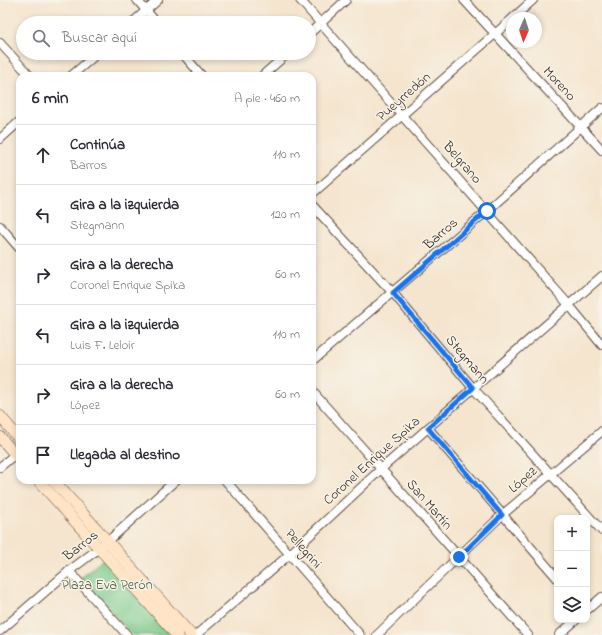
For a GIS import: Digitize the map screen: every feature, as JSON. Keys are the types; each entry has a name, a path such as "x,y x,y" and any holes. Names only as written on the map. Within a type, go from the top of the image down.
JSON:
{"main road":[{"path":"0,416 16,435"},
{"path":"0,437 16,453"},
{"path":"42,484 104,545 191,635"},
{"path":"56,484 177,635"}],"street":[{"path":"137,0 151,16"},
{"path":"140,16 158,0"},
{"name":"Belgrano","path":"300,0 315,16"},
{"path":"316,28 346,0"},
{"name":"Moreno","path":"464,0 602,150"},
{"name":"Pueyrredón","path":"519,12 533,0"},
{"name":"Belgrano","path":"316,18 487,211 602,345"},
{"name":"Pueyrredón","path":"316,191 506,23"},
{"path":"0,43 26,72"},
{"path":"76,72 90,60"},
{"path":"188,60 199,72"},
{"path":"267,72 280,60"},
{"name":"Barros","path":"316,358 487,211 602,108"},
{"path":"0,139 16,125"},
{"name":"Stegmann","path":"316,209 393,293 549,475 602,531"},
{"path":"0,226 16,244"},
{"name":"Coronel Enrique Spika","path":"196,635 290,554 381,469 602,276"},
{"name":"San Martín","path":"316,396 528,635"},
{"path":"428,428 554,575"},
{"name":"López","path":"377,635 502,515 602,431"},
{"path":"0,467 16,456"},
{"name":"Barros","path":"0,631 69,571 104,545 172,484"},
{"name":"Pellegrini","path":"229,484 360,635"},
{"path":"69,571 127,635"},
{"path":"590,607 602,596"},
{"path":"559,635 573,623"},
{"path":"0,631 4,635"}],"green space":[{"name":"Plaza Eva Perón","path":"103,559 170,635 132,635 81,578"}],"route":[{"path":"459,557 502,515 428,428 473,388 393,293 487,211"}]}
